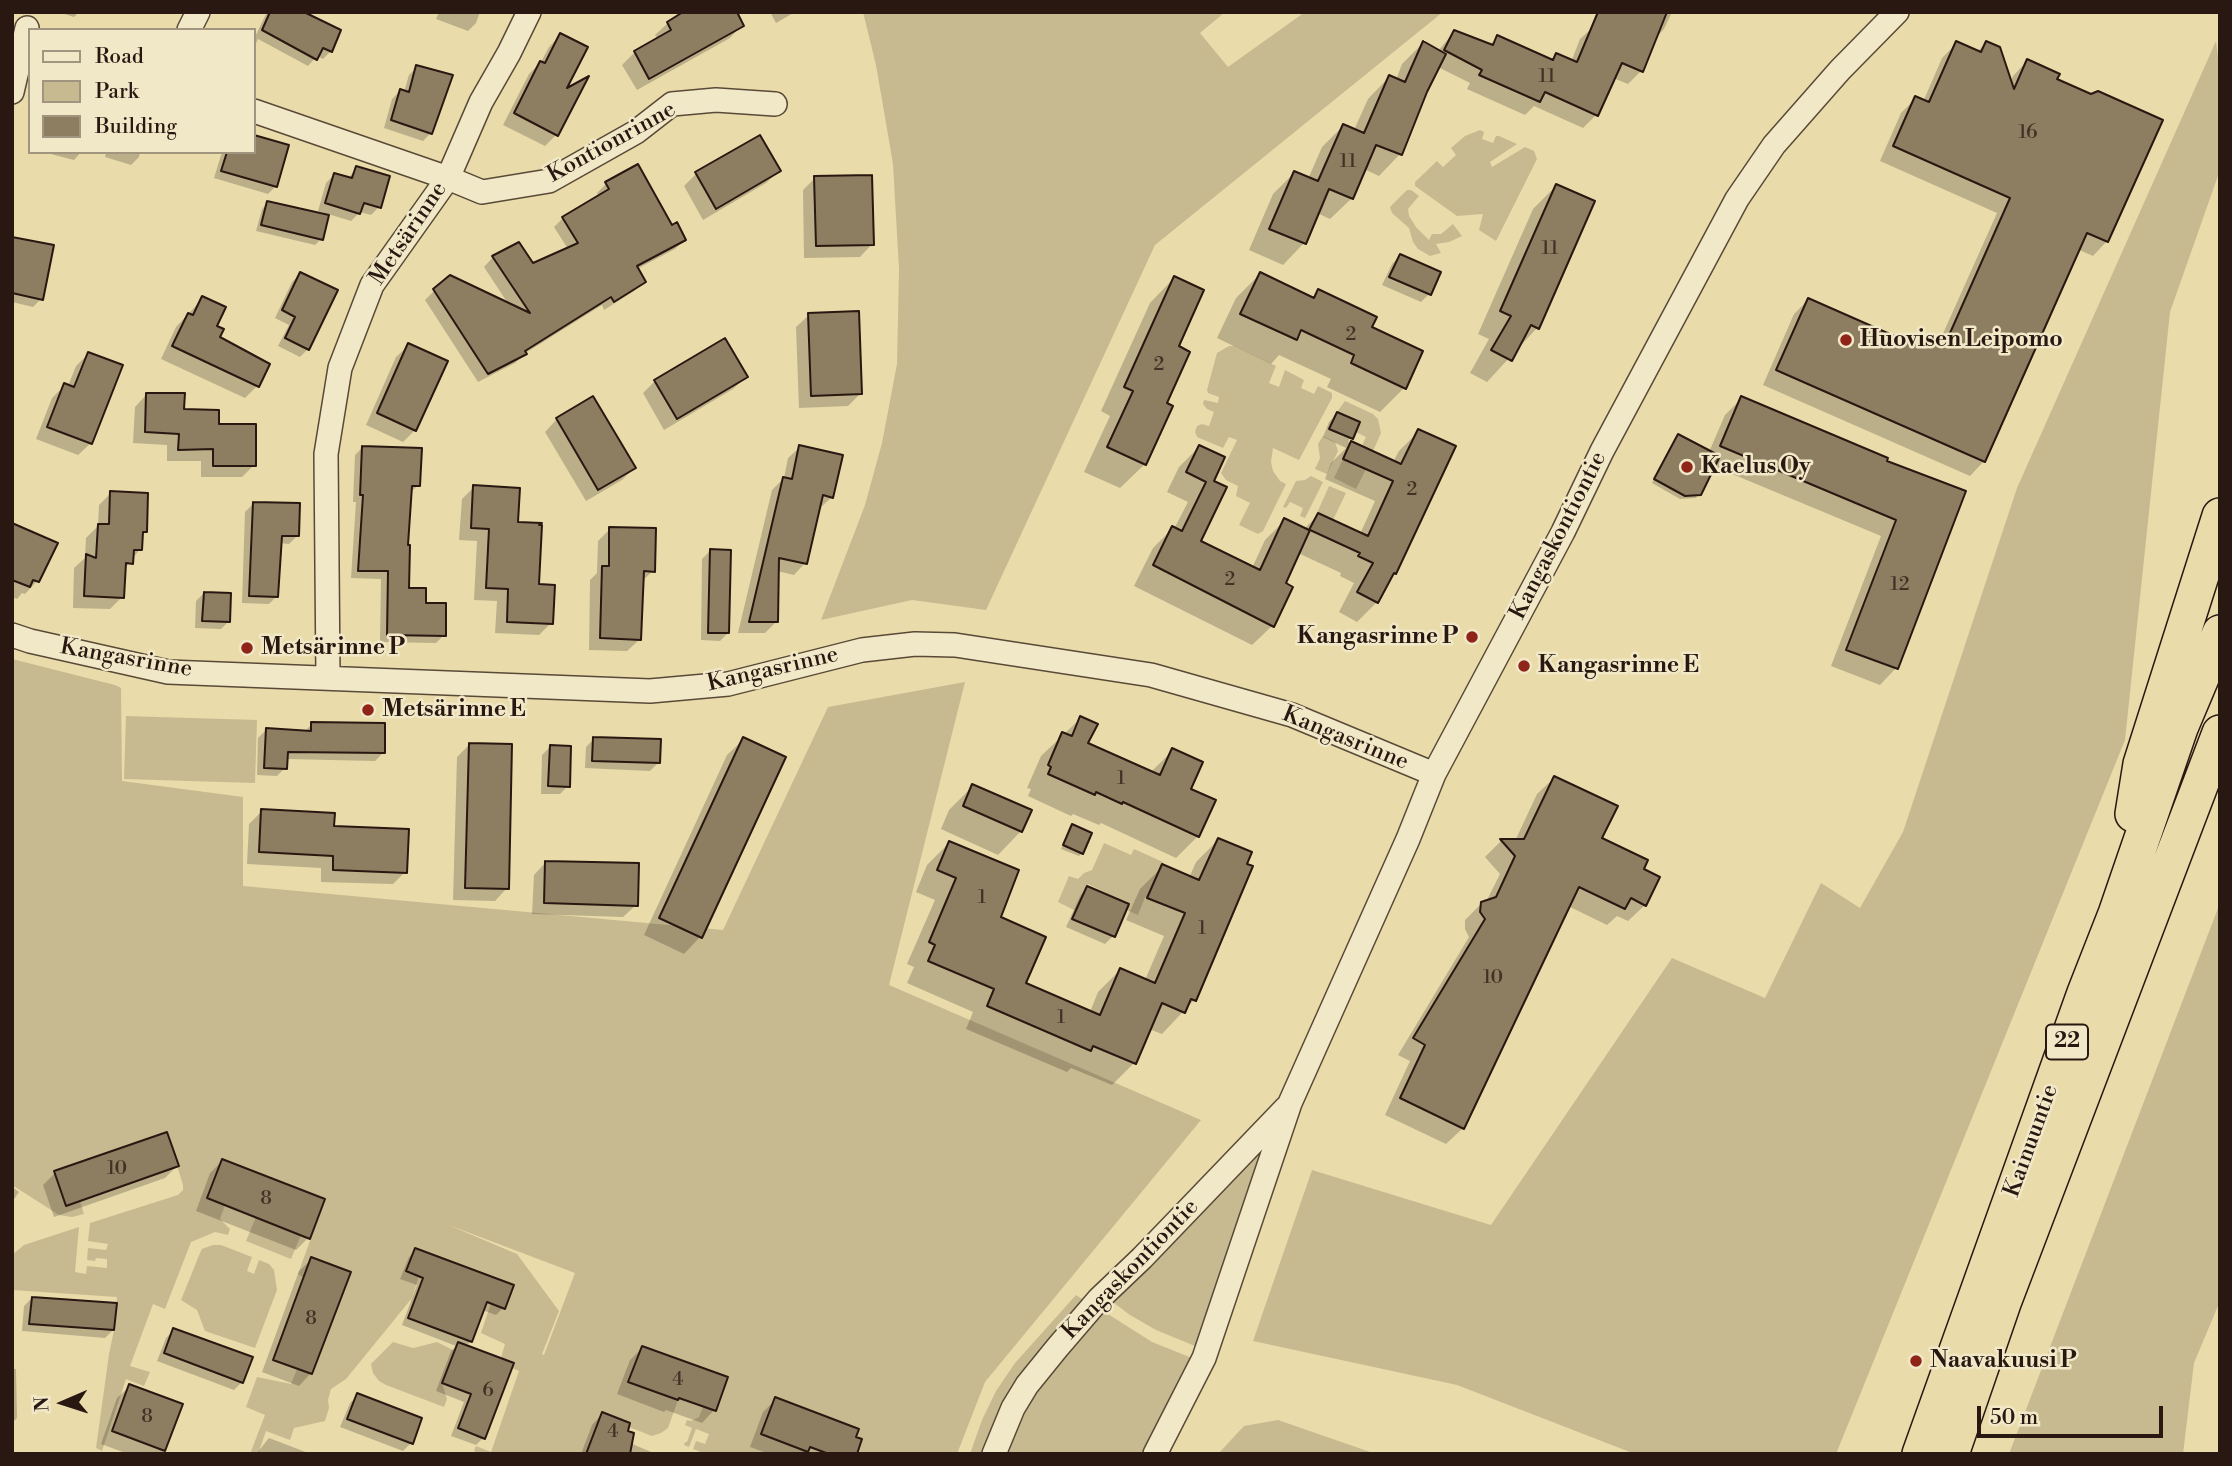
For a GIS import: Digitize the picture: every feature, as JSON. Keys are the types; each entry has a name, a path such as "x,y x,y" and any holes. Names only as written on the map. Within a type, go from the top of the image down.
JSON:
{"highway":[{"path":"2131,919 2141,764 2220,516"},
{"name":"Kainuuntie","path":"1951,1454 2131,919 2180,728 2220,633"},
{"name":"Kainuuntie","path":"1920,1454 2085,993 2131,919 2220,733"},
{"path":"2131,919 2220,801"}],"street":[{"path":"190,28 198,12"},
{"name":"Metsärinne","path":"328,678 326,454 340,368 372,285 448,178 481,102 509,53 528,12"},
{"name":"Kangaskontiontie","path":"1155,1454 1203,1358 1290,1103 1408,839 1434,774 1737,199 1774,145 1896,12"},
{"path":"12,92 24,27"},
{"name":"Kontionrinne","path":"256,112 482,192 549,181 636,132 672,104 716,100 775,104"},
{"name":"Kangasrinne","path":"12,635 167,672 650,691 728,684 863,650 915,644 955,645 1151,675 1292,715 1434,774"},
{"name":"Kangaskontiontie","path":"995,1454 1020,1396 1073,1329 1290,1103"}],"green space":[{"path":"863,12 1225,12 1200,33 1228,67 1305,12 1443,12 1155,245 986,610 912,600 821,620 865,505 882,443 897,364 899,269 893,164 876,65"},
{"path":"2216,41 2220,72 2220,170 2170,312 2125,740 1836,1454 1635,1454 1457,1385 1253,1341 1312,1170 1491,1225 1672,958 1765,998 1821,883 1860,908 1903,832 2017,488"},
{"path":"1480,130 1484,132 1482,139 1493,143 1496,136 1499,136 1517,144 1490,162 1492,167 1525,147 1534,151 1537,159 1496,241 1479,230 1483,214 1457,216 1415,186 1415,182 1437,161 1443,167 1456,155 1451,148 1465,136"},
{"path":"1407,190 1419,196 1408,209 1409,216 1429,240 1432,234 1441,234 1453,224 1462,236 1436,244 1441,253 1430,256 1418,249 1409,228 1392,213 1390,207"},
{"path":"1229,346 1276,366 1269,383 1279,387 1285,370 1304,380 1301,388 1314,394 1318,386 1332,393 1332,398 1299,460 1273,448 1273,471 1280,481 1286,484 1263,531 1258,534 1239,525 1250,503 1236,496 1238,486 1226,480 1221,473 1237,440 1229,437 1223,448 1197,437 1195,432 1197,426 1209,426 1214,412 1207,409 1203,404 1204,400 1218,403 1219,397 1207,390 1217,353"},
{"path":"1345,401 1378,419 1381,433 1373,451 1362,446 1366,437 1356,432 1360,422 1337,412"},
{"path":"1323,436 1335,442 1338,451 1327,474 1315,469 1320,458 1318,444"},
{"path":"1343,459 1366,469 1356,489 1334,478"},
{"path":"1311,476 1323,482 1305,518 1300,516 1303,508 1290,502 1286,508 1283,507 1296,481"},
{"path":"1329,486 1346,493 1333,520 1317,513"},
{"path":"12,659 121,688 122,781 243,797 243,886 723,930 828,707 965,682 889,985 1201,1120 985,1382 957,1454 857,1454 862,1439 856,1437 859,1429 775,1398 762,1434 808,1454 706,1454 693,1449 696,1441 705,1444 709,1434 696,1429 689,1447 684,1445 692,1428 685,1425 687,1420 699,1417 703,1407 716,1411 728,1377 642,1346 629,1382 678,1400 668,1428 661,1433 652,1436 629,1427 630,1423 602,1412 586,1454 479,1454 474,1451 476,1446 491,1452 519,1371 512,1368 514,1363 501,1358 505,1344 481,1333 491,1303 514,1285 416,1248 407,1271 419,1276 412,1298 346,1379 331,1389 325,1421 294,1428 290,1440 266,1431 258,1454 250,1454 265,1415 246,1407 257,1377 291,1384 297,1369 312,1374 351,1272 304,1278 298,1274 325,1199 222,1159 207,1198 225,1205 220,1219 230,1229 228,1235 215,1232 191,1242 165,1309 153,1304 130,1366 150,1372 144,1386 126,1379 102,1451 96,1448 117,1297 12,1290 12,1255 24,1245 79,1227 75,1272 86,1274 87,1266 107,1268 107,1259 87,1260 88,1248 106,1250 108,1244 88,1241 90,1223 178,1195 183,1190 167,1132 55,1171 80,1201 84,1214 72,1217 59,1215 12,1185","holes":["446,1224 575,1273 544,1355 542,1354 559,1311 517,1254"]},
{"path":"126,716 257,720 255,783 124,779"},
{"path":"1104,843 1131,855 1134,849 1163,862 1138,915 1110,903 1112,896 1088,884 1076,911 1058,902 1069,876 1078,879 1092,870"},
{"path":"2220,903 2220,1301 2194,1363 2183,1454 2009,1454"},
{"path":"1272,1132 1199,1346 1156,1330 1110,1300"},
{"path":"256,1217 301,1235 291,1259 246,1241"},
{"path":"221,1245 252,1257 247,1271 254,1274 259,1260 269,1264 274,1270 277,1290 255,1348 205,1331 197,1310 181,1300 202,1249"},
{"path":"1076,1295 1088,1303 984,1454 970,1454 996,1391 1015,1363"},
{"path":"1100,1309 1152,1342 1192,1358 1144,1454 1004,1454 1035,1390"},
{"path":"393,1342 413,1348 437,1342 455,1351 442,1383 447,1399 444,1407 379,1381 371,1364"},
{"path":"1278,1420 1376,1454 1218,1454 1244,1426"}],"building":[{"path":"270,12 304,12 341,30 332,52 323,48 317,60 262,30"},
{"path":"683,12 737,12 744,26 649,79 634,51 671,30 667,22"},
{"path":"1598,12 1667,12 1643,72 1622,63 1598,116 1545,92 1540,102 1479,75 1482,70 1444,50 1454,30 1493,45 1497,35 1553,60 1556,53 1577,62"},
{"path":"560,33 588,47 567,88 589,76 558,136 514,113 540,61 545,63"},
{"path":"1423,41 1446,54 1427,92 1402,155 1376,145 1353,199 1329,189 1306,244 1269,229 1294,171 1318,181 1343,124 1364,133 1389,75 1405,82"},
{"path":"1956,41 1981,52 1986,41 2000,47 2014,89 2027,59 2060,74 2057,79 2091,94 2098,91 2163,120 2108,242 2087,233 1985,462 1776,370 1808,298 1917,346 1950,333 2010,198 1893,146 1915,96 1929,102"},
{"path":"416,65 453,75 432,134 391,120 400,89 409,92"},
{"path":"760,135 781,171 716,209 695,172"},
{"path":"256,136 289,145 277,187 221,171 226,154 256,154"},
{"path":"638,164 672,225 677,222 686,240 637,266 646,282 614,302 611,297 525,351 527,354 488,374 433,289 450,275 530,313 492,256 519,242 533,263 578,243 562,217 609,189 605,182"},
{"path":"356,166 390,176 381,208 364,203 360,214 325,203 334,173 352,178"},
{"path":"872,175 874,245 816,246 814,176"},
{"path":"1556,184 1595,201 1539,329 1531,325 1512,361 1491,350 1511,316 1500,311"},
{"path":"267,201 329,215 323,240 261,225"},
{"path":"12,237 54,245 43,300 12,293"},
{"path":"1400,254 1441,272 1431,295 1389,277"},
{"path":"300,272 338,290 309,350 285,338 295,317 282,310"},
{"path":"1260,272 1314,298 1318,289 1377,317 1372,327 1423,351 1406,389 1351,363 1354,355 1301,330 1297,340 1240,314"},
{"path":"1174,276 1204,290 1179,346 1190,352 1167,403 1173,406 1146,465 1107,447 1133,391 1124,387"},
{"path":"202,296 226,307 217,326 224,329 220,337 270,364 259,387 172,346 188,313 193,315"},
{"path":"859,311 862,394 811,396 808,313"},
{"path":"725,338 748,377 677,419 654,380"},
{"path":"408,343 448,361 416,431 377,413"},
{"path":"88,352 123,365 92,444 47,427 64,383 74,387"},
{"path":"146,393 185,393 184,409 219,410 219,424 256,424 256,466 213,466 213,449 178,450 179,434 145,432"},
{"path":"593,396 636,468 598,490 556,418"},
{"path":"1741,396 1888,458 1887,461 1966,491 1898,669 1846,650 1896,520 1720,446"},
{"path":"1337,412 1360,422 1353,439 1329,429"},
{"path":"1418,429 1456,446 1396,574 1394,573 1378,603 1357,592 1373,563 1358,556 1360,553 1310,530 1286,583 1293,587 1274,627 1153,565 1172,526 1182,531 1206,482 1186,472 1199,445 1225,457 1214,481 1227,487 1201,541 1260,570 1284,518 1309,530 1318,513 1368,536 1393,481 1343,459 1351,441 1401,464"},
{"name":"Kaelus Oy","path":"1678,434 1720,456 1701,495 1685,496 1654,479"},
{"path":"799,445 843,455 833,498 823,495 807,564 779,558 778,622 749,622 783,477 792,479"},
{"path":"362,446 422,448 420,486 412,486 408,545 409,588 426,588 426,603 446,603 446,636 387,635 388,571 358,571 363,495 360,495"},
{"path":"473,485 520,488 518,522 542,523 539,525 542,525 539,584 555,585 553,624 507,622 508,589 486,588 489,529 471,528"},
{"path":"110,491 148,493 147,532 143,532 142,550 134,550 133,564 126,563 124,598 84,596 86,554 96,558 98,524 109,524"},
{"path":"253,502 300,503 299,536 282,536 278,597 249,596"},
{"path":"12,523 58,543 39,582 33,580 30,587 12,580"},
{"path":"609,527 656,528 655,572 644,571 641,640 600,638 602,566 609,566"},
{"path":"710,549 731,550 729,633 708,633"},
{"path":"204,592 231,593 230,622 202,621"},
{"path":"1080,716 1098,724 1088,743 1160,775 1172,748 1203,762 1191,789 1216,800 1199,837 1123,802 1122,804 1096,792 1095,795 1048,774 1051,767 1048,765 1062,732 1072,736"},
{"path":"311,722 385,723 385,753 288,752 287,769 264,768 266,728 311,731"},
{"path":"593,737 661,739 660,763 592,761"},
{"path":"743,737 786,757 702,938 659,918"},
{"path":"469,743 512,744 509,889 465,888"},
{"path":"550,745 571,746 570,787 548,786"},
{"path":"1554,776 1618,806 1602,838 1648,860 1644,869 1660,877 1646,906 1631,898 1625,909 1579,887 1464,1129 1400,1098 1425,1045 1413,1038 1485,919 1480,912 1481,902 1496,897 1515,856 1500,839 1524,839"},
{"path":"972,784 1032,810 1022,832 963,806"},
{"path":"261,809 335,813 334,826 409,829 407,873 333,870 333,856 259,852"},
{"path":"1072,824 1092,833 1083,854 1063,845"},
{"path":"1218,838 1252,852 1247,864 1253,866 1196,1001 1191,999 1185,1013 1162,1003 1136,1064 1093,1046 1091,1051 987,1006 994,989 928,961 935,945 929,942 956,878 937,870 949,841 1019,870 1001,917 1046,937 1026,983 1100,1015 1120,968 1155,983 1185,913 1147,898 1162,864 1199,880"},
{"path":"545,861 639,863 638,906 544,903"},
{"path":"1087,886 1129,904 1115,937 1072,919"},
{"path":"167,1132 179,1166 66,1206 54,1171"},
{"path":"222,1159 325,1199 310,1239 207,1198"},
{"path":"415,1248 514,1285 505,1309 487,1302 472,1342 408,1318 423,1278 406,1271"},
{"path":"311,1257 351,1272 312,1374 273,1360"},
{"path":"32,1297 117,1303 114,1330 29,1324"},
{"path":"173,1328 253,1357 243,1383 164,1353"},
{"path":"458,1342 514,1363 485,1439 458,1428 471,1394 442,1383"},
{"path":"642,1346 728,1377 716,1411 628,1382"},
{"path":"129,1384 183,1404 165,1451 112,1431"},
{"path":"357,1393 422,1418 413,1444 347,1419"},
{"path":"775,1397 859,1429 856,1437 862,1439 857,1454 829,1454 810,1447 808,1452 761,1434"},
{"path":"602,1412 630,1423 628,1431 634,1433 630,1454 586,1454"}],"place":[{"name":"Huovisen Leipomo","path":"1846,340"},
{"name":"Kaelus Oy","path":"1687,467"},
{"name":"Kangasrinne P","path":"1472,637"},
{"name":"Metsärinne P","path":"247,648"},
{"name":"Kangasrinne E","path":"1524,666"},
{"name":"Metsärinne E","path":"368,710"},
{"name":"Naavakuusi P","path":"1916,1361"}]}
